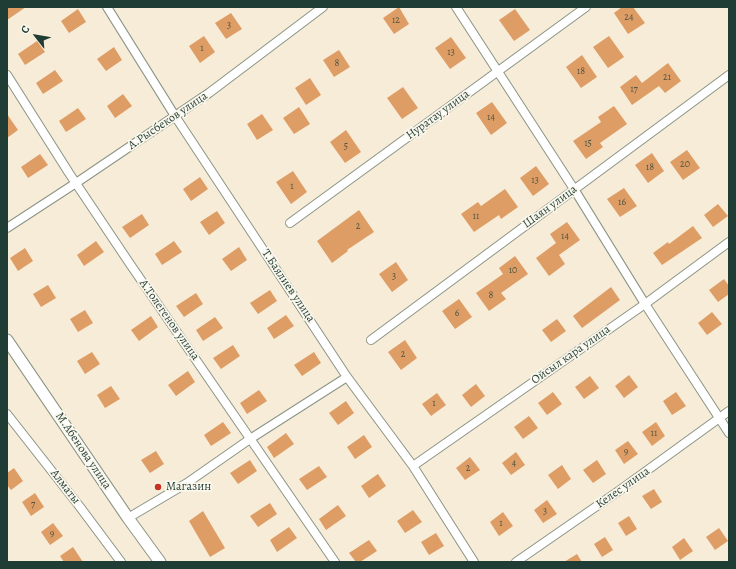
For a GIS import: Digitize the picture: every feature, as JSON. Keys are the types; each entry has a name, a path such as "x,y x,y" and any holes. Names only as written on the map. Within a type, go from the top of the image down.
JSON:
{"main road":[{"name":"М.Абенова улица","path":"7,340 128,518 160,562"}],"street":[{"name":"Т.Баялиев улица","path":"107,7 175,116 347,377 413,466 474,562"},
{"name":"А.Рысбеков улица","path":"7,228 175,116 323,7"},
{"path":"456,7 729,433"},
{"name":"Нуратау улица","path":"290,223 496,71 586,7"},
{"name":"А.Толегенов улица","path":"7,75 76,183 335,562"},
{"name":"Шаян улица","path":"372,340 729,75"},
{"name":"Ойсыл кара улица","path":"413,466 645,304 729,242"},
{"path":"128,518 187,483 250,439 347,377"},
{"name":"Келес улица","path":"516,562 620,490 729,411"},
{"name":"Алматы","path":"7,414 121,562"}],"building":[{"path":"7,7 26,7 7,20"},
{"path":"399,7 409,24 394,34 383,18"},
{"path":"622,7 633,7 645,23 628,34 614,13"},
{"path":"78,9 86,22 69,33 61,21"},
{"path":"515,9 530,30 514,41 499,20"},
{"path":"231,13 242,29 226,39 215,23"},
{"path":"204,36 215,52 200,63 189,46"},
{"path":"609,36 624,57 608,68 593,47"},
{"path":"451,37 466,58 450,69 435,48"},
{"path":"37,41 45,52 25,65 18,54"},
{"path":"114,47 122,60 106,71 97,59"},
{"path":"339,50 350,67 334,77 323,60"},
{"path":"582,55 597,77 581,88 566,67"},
{"path":"668,63 681,81 665,93 659,86 632,105 620,87 636,75 642,83"},
{"path":"55,70 63,81 43,94 36,83"},
{"path":"310,78 321,95 306,105 295,88"},
{"path":"403,87 418,108 402,119 387,98"},
{"path":"123,94 132,106 115,118 107,106"},
{"path":"492,102 507,123 491,135 476,113"},
{"path":"614,106 627,124 600,143 603,147 586,159 573,141 601,122 598,117"},
{"path":"299,107 310,124 294,134 283,118"},
{"path":"78,108 86,119 66,132 59,121"},
{"path":"7,114 18,130 7,138"},
{"path":"262,114 273,130 257,140 247,124"},
{"path":"346,130 361,152 345,163 330,142"},
{"path":"687,150 700,168 683,180 670,162"},
{"path":"652,153 664,171 648,183 635,165"},
{"path":"40,154 48,165 28,178 21,167"},
{"path":"536,166 549,184 533,196 520,178"},
{"path":"293,171 307,192 291,204 276,182"},
{"path":"200,177 208,189 191,201 183,189"},
{"path":"624,188 637,206 620,217 607,199"},
{"path":"505,189 518,207 501,219 499,215 474,232 461,214 478,202 481,206"},
{"path":"718,204 728,216 713,227 704,215"},
{"path":"359,210 374,232 347,250 348,251 332,263 317,241"},
{"path":"217,211 225,223 209,235 200,222"},
{"path":"142,214 149,225 130,238 122,227"},
{"path":"567,222 580,240 559,255 565,264 549,276 536,258 556,243 550,234"},
{"path":"693,226 702,238 662,265 653,253 668,242 669,244"},
{"path":"96,241 104,252 84,266 77,255"},
{"path":"174,241 182,252 162,265 155,254"},
{"path":"239,247 247,260 231,271 222,259"},
{"path":"25,248 33,261 18,271 10,258"},
{"path":"515,256 528,274 501,293 506,299 489,311 476,293 503,274 499,268"},
{"path":"396,262 408,280 392,292 379,274"},
{"path":"724,279 729,286 729,294 718,302 709,290"},
{"path":"48,285 56,298 41,307 33,294"},
{"path":"611,287 620,300 582,328 573,316"},
{"path":"270,290 277,301 258,314 250,303"},
{"path":"196,293 203,304 184,317 176,306"},
{"path":"459,299 472,317 455,329 442,311"},
{"path":"85,310 93,323 78,332 70,319"},
{"path":"712,312 722,324 707,335 698,323"},
{"path":"286,315 294,326 274,339 267,328"},
{"path":"151,316 158,327 139,341 131,330"},
{"path":"215,317 223,328 203,341 196,330"},
{"path":"557,319 566,331 551,342 542,330"},
{"path":"405,340 417,358 401,370 388,352"},
{"path":"233,345 240,356 221,369 213,358"},
{"path":"92,352 100,364 85,374 77,361"},
{"path":"314,352 321,363 302,376 294,365"},
{"path":"188,371 195,382 176,396 168,385"},
{"path":"629,375 638,387 624,398 615,386"},
{"path":"590,376 599,388 584,399 575,387"},
{"path":"476,384 485,396 471,407 462,395"},
{"path":"111,386 120,399 105,408 97,395"},
{"path":"259,390 267,401 247,414 240,403"},
{"path":"553,392 562,404 547,415 538,403"},
{"path":"676,392 686,406 672,415 663,401"},
{"path":"437,393 446,405 431,416 422,404"},
{"path":"346,401 354,413 338,425 329,413"},
{"path":"529,416 538,428 523,439 514,427"},
{"path":"223,422 231,433 211,446 204,435"},
{"path":"656,422 665,436 652,446 642,432"},
{"path":"286,433 294,444 274,458 267,447"},
{"path":"364,435 372,447 355,459 347,447"},
{"path":"628,441 638,454 624,464 615,450"},
{"path":"156,451 164,464 150,473 141,460"},
{"path":"516,452 525,465 511,475 502,463"},
{"path":"470,457 480,470 465,480 456,468"},
{"path":"250,460 257,471 238,484 230,473"},
{"path":"597,460 606,474 593,483 583,470"},
{"path":"562,465 571,479 558,489 548,475"},
{"path":"319,466 327,477 307,490 299,479"},
{"path":"14,468 23,481 11,490 7,485 7,473"},
{"path":"378,474 386,486 369,498 361,486"},
{"path":"654,489 662,502 651,509 642,496"},
{"path":"35,493 44,507 31,516 22,502"},
{"path":"547,500 557,514 543,523 534,510"},
{"path":"270,503 277,514 258,527 250,516"},
{"path":"338,505 346,516 326,530 319,519"},
{"path":"413,510 422,522 405,533 397,521"},
{"path":"203,511 225,548 210,557 189,521"},
{"path":"503,512 513,526 499,536 490,522"},
{"path":"629,516 637,529 626,536 618,523"},
{"path":"53,523 63,536 50,545 41,532"},
{"path":"289,527 297,538 277,552 270,540"},
{"path":"719,528 728,541 715,550 706,537"},
{"path":"436,533 444,546 429,555 421,542"},
{"path":"605,537 613,550 602,557 594,544"},
{"path":"684,538 693,551 680,560 672,547"},
{"path":"369,540 377,551 360,562 356,562 349,553"},
{"path":"73,547 83,562 64,562 60,556"},
{"path":"577,554 582,562 564,562"}],"place":[{"name":"Магазин","path":"158,487"}]}
